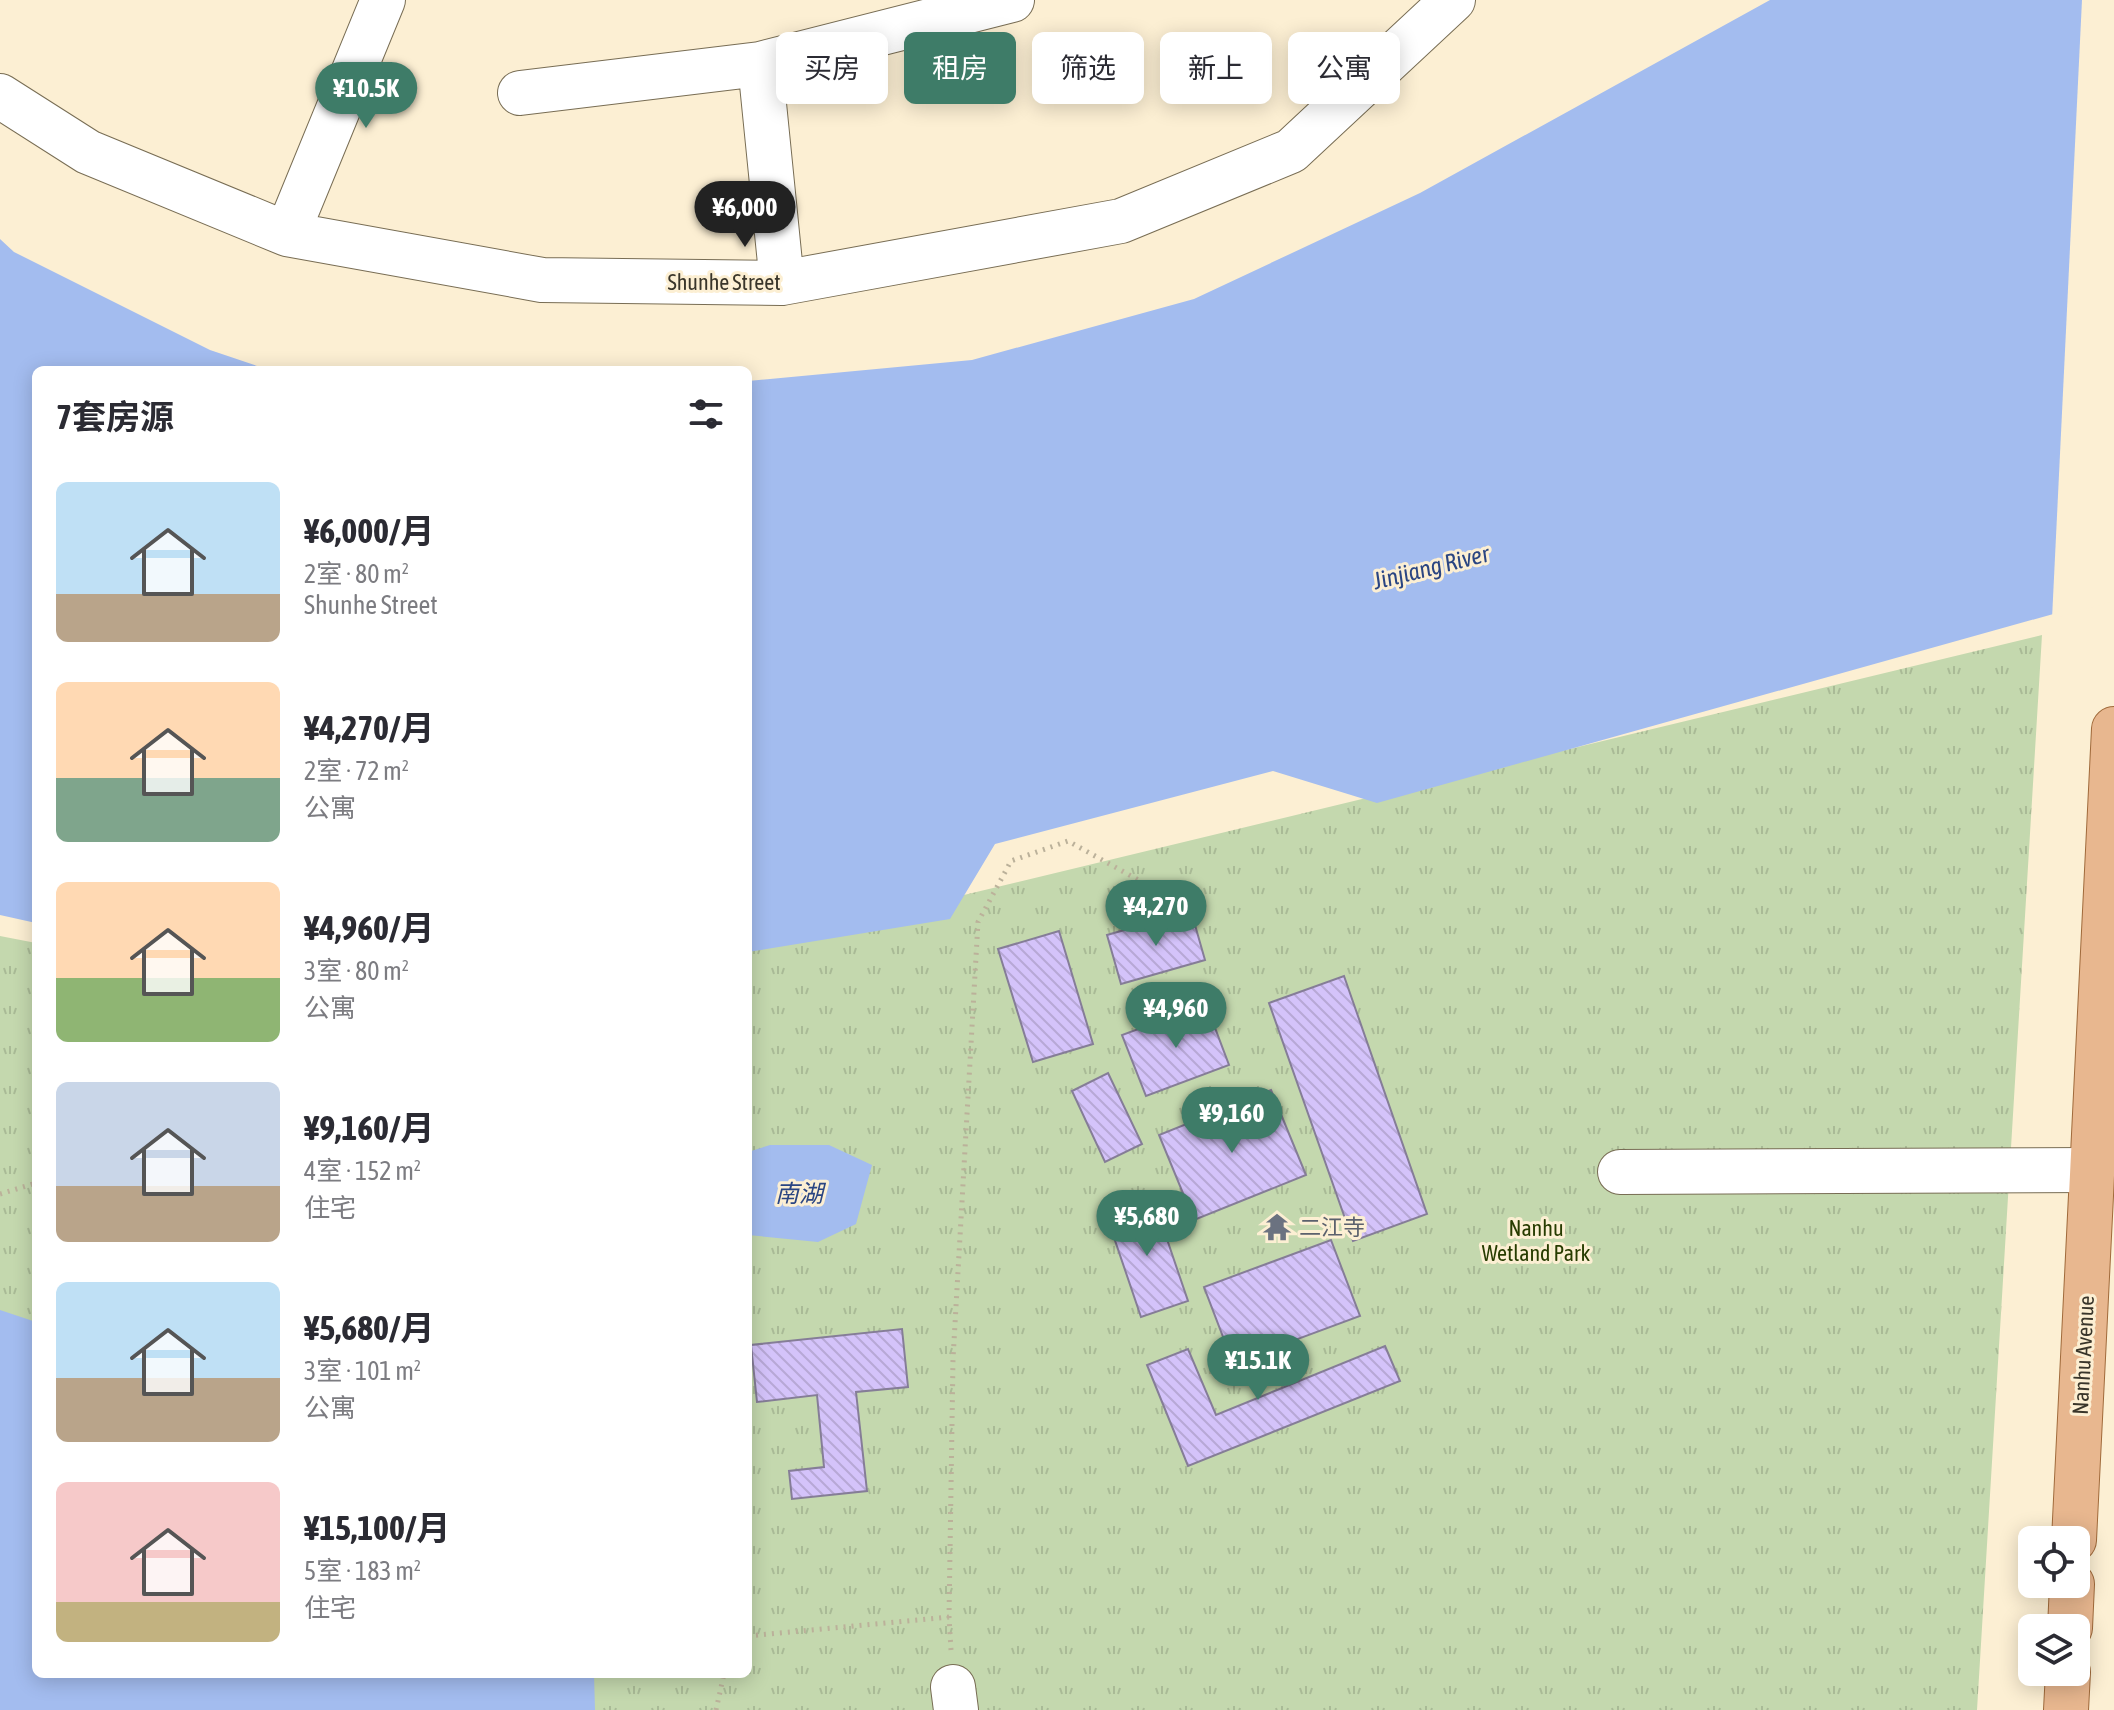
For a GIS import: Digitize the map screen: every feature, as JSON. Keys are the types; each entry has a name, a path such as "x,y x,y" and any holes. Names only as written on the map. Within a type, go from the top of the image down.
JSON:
{"main road":[{"name":"Nanhu Avenue","path":"2075,1526 2114,729"},
{"path":"2066,1710 2067,1686"}],"street":[{"path":"287,234 383,0"},
{"path":"520,93 760,64 1012,0"},
{"name":"Shunhe Street","path":"0,96 88,152 287,234 542,280 782,283 1121,221 1291,151 1453,0"},
{"path":"760,64 782,283"},
{"path":"1620,1172 2092,1170"}],"path":[{"path":"954,1698 949,1617 953,1359 978,922 1011,861 1068,841 1142,882"},
{"path":"0,1194 32,1184"},
{"path":"752,1636 949,1617"},
{"path":"716,1710 723,1678"}],"green space":[{"name":"Nanhu Wetland Park","path":"2042,635 1977,1710 0,1710 0,936 32,942 32,1678 752,1678 752,946"}],"water":[{"name":"Jinjiang River","path":"1770,0 2114,0 2114,597 1377,803 1273,771 995,844 950,919 752,951 752,381 972,360 1194,299 1420,193"},
{"path":"0,239 14,252 210,350 257,366 32,366 32,922 0,915"},
{"name":"南湖","path":"770,1145 829,1145 872,1165 856,1224 818,1242 752,1235 752,1151"},
{"path":"0,1310 32,1321 32,1678 594,1678 595,1710 0,1710"}],"pier":[{"path":"2082,0 2114,0 2114,601 2052,619"}],"building":[{"path":"1191,911 1205,960 1121,984 1107,935"},
{"path":"1059,931 1093,1044 1033,1062 998,949"},
{"path":"1344,976 1427,1214 1353,1241 1269,1003"},
{"path":"1206,1004 1229,1065 1146,1096 1122,1035"},
{"path":"1108,1073 1142,1144 1105,1162 1072,1091"},
{"path":"1271,1090 1306,1175 1194,1220 1159,1135"},
{"path":"1153,1198 1188,1301 1141,1317 1106,1214"},
{"path":"1331,1240 1360,1316 1233,1363 1204,1287"},
{"path":"902,1329 908,1387 856,1392 867,1491 792,1499 789,1471 824,1467 817,1395 757,1402 752,1345"},
{"path":"1385,1346 1400,1381 1188,1466 1147,1365 1188,1349 1216,1415"}],"place":[{"name":"二江寺","path":"1277,1227"}]}
